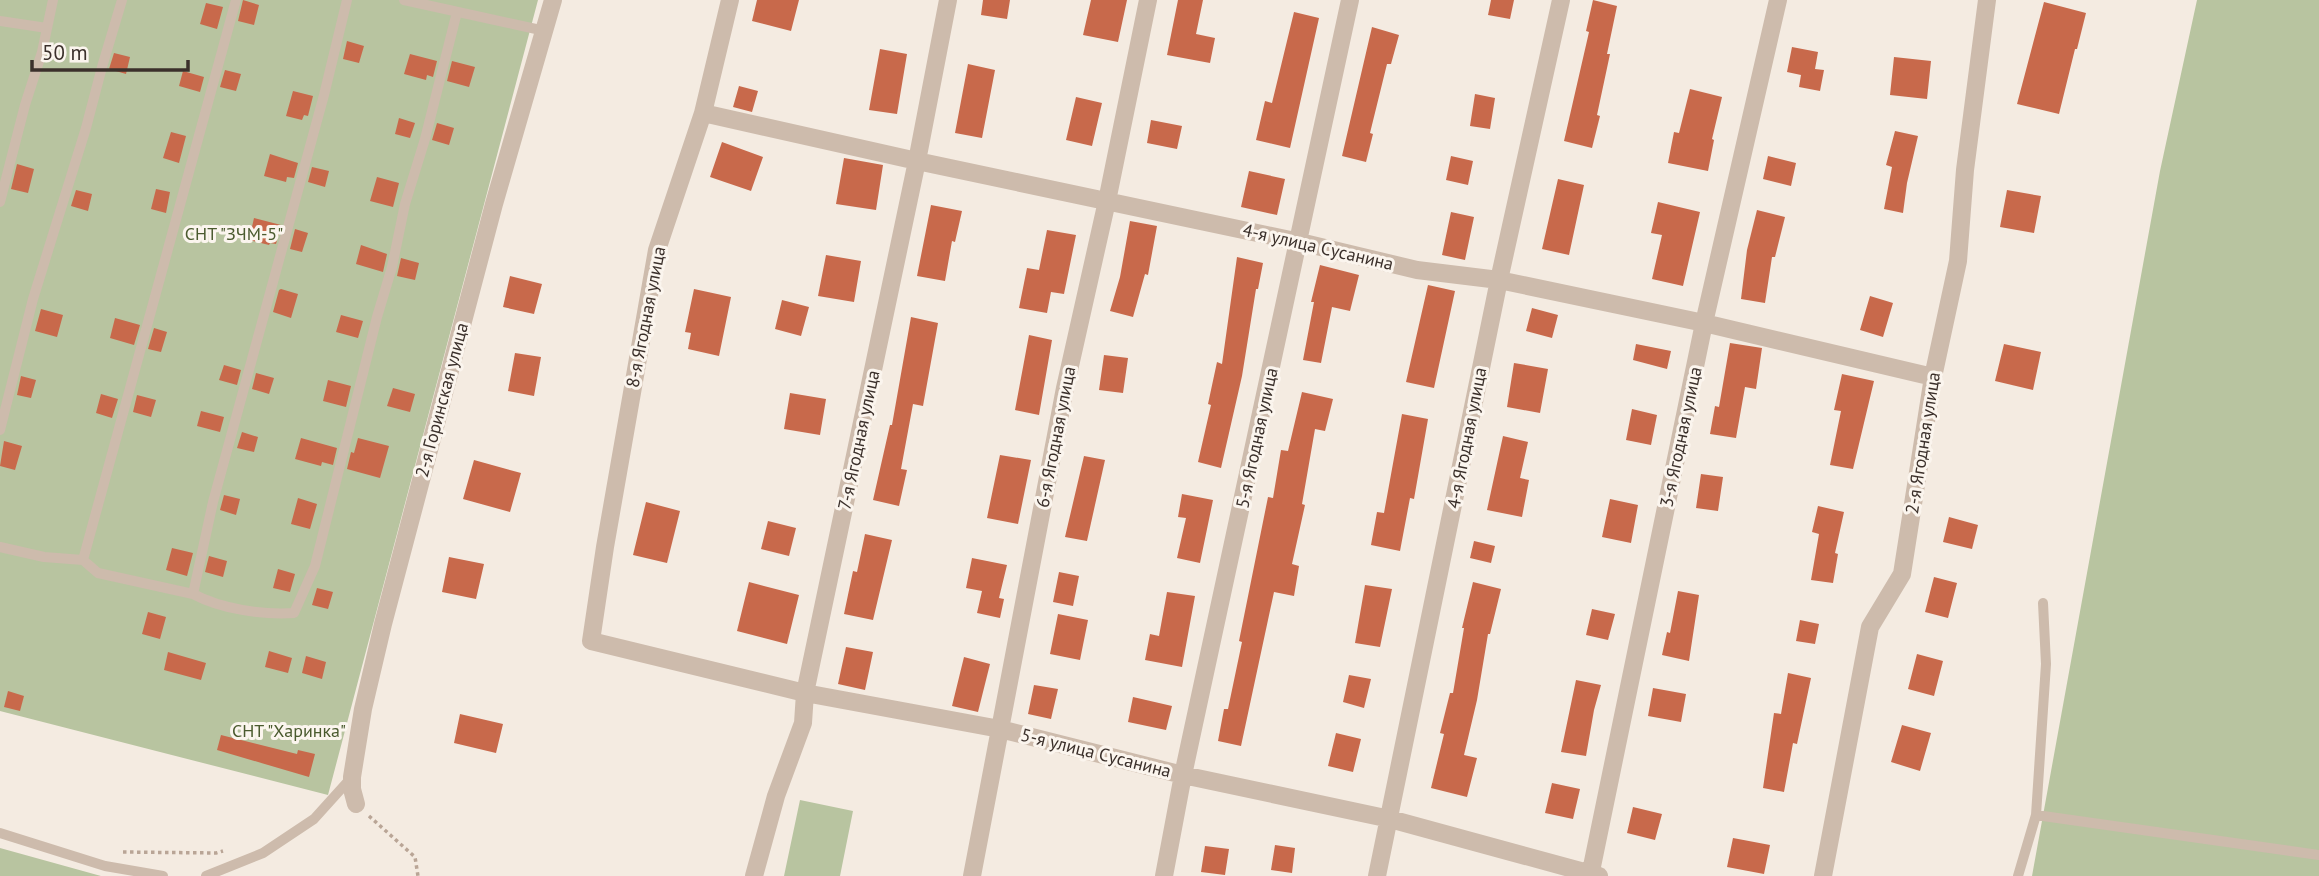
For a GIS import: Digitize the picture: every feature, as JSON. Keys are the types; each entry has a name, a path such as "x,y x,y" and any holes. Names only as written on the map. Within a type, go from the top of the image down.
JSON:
{"street":[{"name":"2-я Горинская улица","path":"356,804 352,777 363,709 383,624 494,204 553,0"},
{"name":"8-я Ягодная улица","path":"591,641 604,547 657,250 703,113 730,0"},
{"name":"7-я Ягодная улица","path":"754,876 776,796 803,723 805,694 917,162 948,0"},
{"name":"6-я Ягодная улица","path":"972,876 1065,388 1148,0"},
{"name":"5-я Ягодная улица","path":"1164,876 1183,775 1350,0"},
{"name":"4-я Ягодная улица","path":"1377,876 1499,280 1561,0"},
{"name":"3-я Ягодная улица","path":"1593,875 1704,323 1778,0"},
{"name":"2-я Ягодная улица","path":"1823,876 1870,627 1902,574 1933,377 1958,261 1965,170 1987,0"},
{"name":"4-я улица Сусанина","path":"703,113 917,162 1300,242 1417,270 1499,280 1704,323 1933,377"},
{"name":"5-я улица Сусанина","path":"591,641 805,694 1000,729 1183,775 1390,818 1593,875"}],"lane":[{"path":"0,202 53,0"},
{"path":"0,430 33,299 122,0"},
{"path":"83,560 236,0"},
{"path":"193,594 213,502 347,0"},
{"path":"404,0 439,4 457,12 516,23 545,32"},
{"path":"0,547 55,559 83,560 98,573 193,594 205,601 276,614 294,613 315,566 392,267 405,204 425,139 457,12"},
{"path":"0,20 47,28"},
{"path":"2018,876 2036,815 2046,664 2043,603"},
{"path":"206,876 263,853 314,819 352,777"},
{"path":"2036,815 2319,855"},
{"path":"0,833 105,866 163,876"}],"path":[{"path":"356,804 415,858 418,876"},
{"path":"105,866 113,852 216,853 229,849"}],"green space":[{"name":"СНТ \"ЗЧМ-5\"","path":"0,0 538,0 328,795 0,711"},
{"path":"2197,0 2319,0 2319,876 2032,876 2160,171"},
{"path":"800,800 853,811 840,876 784,876"},
{"path":"0,848 101,876 0,876"}],"building":[{"path":"243,0 259,5 254,25 238,21"},
{"path":"757,0 799,0 791,31 752,21"},
{"path":"983,0 1010,0 1007,19 981,15"},
{"path":"1091,0 1127,0 1118,42 1083,35"},
{"path":"1178,0 1203,0 1196,34 1215,38 1210,63 1167,55"},
{"path":"1491,0 1514,0 1510,19 1488,15"},
{"path":"1593,0 1617,6 1597,115 1600,116 1592,148 1564,141 1589,32 1586,31"},
{"path":"2044,2 2086,13 2059,114 2017,104"},
{"path":"206,3 223,7 217,29 200,24"},
{"path":"1294,12 1319,18 1290,148 1256,140 1265,101 1272,103"},
{"path":"1372,27 1399,35 1391,64 1387,64 1370,133 1373,134 1366,162 1342,156"},
{"path":"347,41 364,46 359,63 343,59"},
{"path":"1792,47 1818,52 1815,69 1824,70 1820,91 1799,87 1801,75 1787,72"},
{"path":"880,49 907,54 897,114 869,110"},
{"path":"114,53 130,57 126,74 109,69"},
{"path":"410,54 437,61 433,77 427,75 426,80 404,74"},
{"path":"1894,57 1931,61 1927,99 1890,95"},
{"path":"452,61 475,67 469,87 447,81"},
{"path":"968,64 995,70 982,138 955,133"},
{"path":"225,70 241,74 236,91 220,87"},
{"path":"183,71 204,77 200,92 179,86"},
{"path":"739,86 758,91 752,112 733,107"},
{"path":"1690,89 1722,97 1708,171 1668,163 1674,132 1679,133"},
{"path":"293,91 313,96 308,116 304,115 302,120 286,116"},
{"path":"1475,94 1495,98 1490,129 1470,126"},
{"path":"1076,97 1102,103 1092,146 1066,140"},
{"path":"399,118 415,123 410,138 395,134"},
{"path":"1151,120 1182,126 1177,149 1147,143"},
{"path":"437,123 454,128 449,145 432,140"},
{"path":"1895,131 1918,136 1903,213 1884,209 1892,167 1886,165"},
{"path":"171,132 186,136 179,163 163,158"},
{"path":"722,142 763,157 751,191 710,177"},
{"path":"270,154 298,163 294,178 287,177 286,182 264,176"},
{"path":"1451,156 1473,161 1468,185 1446,180"},
{"path":"1768,156 1796,163 1791,186 1763,179"},
{"path":"844,158 883,165 876,210 836,204"},
{"path":"17,164 34,169 28,193 11,189"},
{"path":"312,167 329,171 325,187 308,182"},
{"path":"1249,171 1285,179 1277,215 1241,207"},
{"path":"377,177 399,183 393,207 370,201"},
{"path":"1558,179 1584,185 1569,255 1542,249"},
{"path":"156,189 170,192 166,213 151,209"},
{"path":"76,190 92,194 88,211 71,206"},
{"path":"2007,190 2041,196 2034,233 2000,227"},
{"path":"1658,202 1700,212 1683,286 1652,279 1662,235 1651,233"},
{"path":"931,205 962,211 955,242 952,241 945,281 917,276"},
{"path":"1757,210 1785,217 1775,257 1772,257 1765,303 1741,299 1747,250"},
{"path":"1451,212 1474,217 1465,260 1442,255"},
{"path":"254,218 281,225 276,244 249,240"},
{"path":"1130,221 1157,226 1148,275 1145,274 1133,317 1110,311 1120,277"},
{"path":"295,229 308,233 302,252 290,249"},
{"path":"1047,230 1076,235 1064,294 1051,292 1047,313 1019,308 1027,268 1039,270"},
{"path":"361,245 387,254 383,272 356,264"},
{"path":"826,255 861,261 854,302 818,296"},
{"path":"1237,257 1263,263 1256,289 1242,376 1221,468 1198,462 1211,405 1208,404 1217,362 1222,364"},
{"path":"401,258 419,263 415,280 397,276"},
{"path":"1320,265 1359,275 1350,311 1332,307 1321,363 1303,360 1314,302 1311,302"},
{"path":"510,276 542,284 534,314 503,307"},
{"path":"1428,285 1455,291 1434,388 1406,382"},
{"path":"281,289 298,294 291,318 273,312"},
{"path":"694,289 731,297 719,356 688,349 691,333 685,332"},
{"path":"1870,296 1893,303 1883,337 1860,330"},
{"path":"782,300 809,307 801,336 775,329"},
{"path":"1532,308 1558,315 1552,338 1526,331"},
{"path":"41,309 63,315 57,337 35,331"},
{"path":"341,315 363,321 358,338 336,332"},
{"path":"911,317 938,323 923,406 913,404 901,469 907,470 899,506 873,500 892,425"},
{"path":"115,318 140,325 134,345 110,338"},
{"path":"154,328 167,332 161,352 148,349"},
{"path":"1029,335 1052,340 1039,415 1015,410"},
{"path":"1730,343 1762,348 1756,389 1745,387 1736,438 1710,434 1715,406 1719,407"},
{"path":"1636,344 1671,351 1667,369 1633,360"},
{"path":"2004,344 2041,352 2033,390 1995,381"},
{"path":"515,353 541,357 534,396 508,391"},
{"path":"1104,355 1128,358 1123,393 1099,390"},
{"path":"1514,363 1548,369 1540,413 1507,407"},
{"path":"224,365 241,370 237,385 219,380"},
{"path":"256,373 274,378 269,394 252,389"},
{"path":"1842,374 1874,381 1853,469 1830,465 1841,411 1834,410"},
{"path":"21,376 36,380 31,398 17,395"},
{"path":"328,380 351,386 346,407 323,401"},
{"path":"393,388 415,394 410,412 387,406"},
{"path":"1302,392 1333,399 1325,431 1315,429 1302,504 1305,505 1292,564 1299,566 1294,596 1274,592 1241,746 1218,741 1224,709 1228,709 1242,642 1239,641 1268,497 1273,498 1281,450 1288,451"},
{"path":"790,393 826,399 820,435 784,429"},
{"path":"101,394 118,399 112,418 96,413"},
{"path":"137,395 156,400 151,417 133,412"},
{"path":"1632,409 1657,415 1651,445 1626,440"},
{"path":"201,411 224,417 220,432 197,426"},
{"path":"1402,414 1428,419 1414,499 1410,498 1400,551 1371,545 1377,512 1384,513"},
{"path":"242,432 258,437 254,452 237,448"},
{"path":"1503,436 1528,442 1520,478 1529,480 1522,517 1487,510"},
{"path":"301,438 337,448 333,465 322,462 321,466 295,459"},
{"path":"358,438 389,446 380,478 347,469"},
{"path":"4,441 22,446 15,470 0,466"},
{"path":"1000,455 1031,460 1018,524 987,518"},
{"path":"1084,456 1105,460 1087,541 1065,537"},
{"path":"474,460 521,473 510,512 463,499"},
{"path":"1701,474 1723,477 1718,511 1696,508"},
{"path":"1182,494 1213,500 1200,563 1177,558 1186,518 1178,517"},
{"path":"224,495 240,499 236,515 220,510"},
{"path":"298,498 317,504 310,529 291,524"},
{"path":"1610,499 1638,505 1631,543 1602,537"},
{"path":"646,502 680,511 667,563 633,555"},
{"path":"1818,506 1844,512 1835,553 1838,554 1833,583 1811,580 1819,534 1812,532"},
{"path":"1949,517 1978,525 1972,549 1943,542"},
{"path":"768,521 796,528 789,556 761,549"},
{"path":"865,534 892,540 873,620 844,614 853,571 857,572"},
{"path":"1474,541 1495,546 1491,563 1470,558"},
{"path":"172,548 193,553 187,576 166,570"},
{"path":"209,556 227,561 223,577 205,572"},
{"path":"449,557 484,564 476,599 442,592"},
{"path":"972,558 1007,565 999,598 1004,599 1000,618 977,613 982,591 966,588"},
{"path":"278,569 295,574 290,592 273,588"},
{"path":"1059,572 1079,576 1073,606 1053,602"},
{"path":"1934,577 1957,583 1948,618 1925,612"},
{"path":"749,582 799,595 787,644 737,631"},
{"path":"1473,582 1501,589 1488,634 1464,755 1477,758 1467,797 1431,788 1444,734 1440,733 1450,693 1453,693 1462,628"},
{"path":"1365,585 1392,589 1380,647 1355,643"},
{"path":"317,588 333,592 328,609 312,605"},
{"path":"1678,591 1699,595 1689,661 1662,655 1667,632 1670,633"},
{"path":"1167,592 1195,596 1182,667 1145,660 1150,634 1159,636"},
{"path":"1592,609 1615,614 1608,640 1586,635"},
{"path":"148,612 166,617 160,639 142,634"},
{"path":"1058,614 1088,620 1080,660 1050,654"},
{"path":"1800,620 1819,624 1815,644 1796,641"},
{"path":"846,647 873,652 865,690 838,684"},
{"path":"269,651 292,658 288,673 265,667"},
{"path":"168,652 206,663 201,680 164,670"},
{"path":"1917,654 1943,661 1934,696 1908,689"},
{"path":"306,656 326,662 322,679 302,673"},
{"path":"964,657 990,664 978,712 952,706"},
{"path":"1788,673 1811,678 1797,744 1793,743 1784,792 1763,788 1774,713 1781,714"},
{"path":"1349,675 1371,679 1364,708 1343,702"},
{"path":"1576,680 1601,685 1586,756 1561,752"},
{"path":"1034,685 1058,689 1051,719 1028,714"},
{"path":"1653,688 1686,694 1681,722 1648,716"},
{"path":"8,691 24,696 20,711 4,707"},
{"path":"1133,697 1172,706 1166,730 1128,722"},
{"path":"460,714 503,724 496,753 454,743"},
{"path":"1902,725 1931,733 1920,771 1891,762"},
{"path":"1336,733 1361,739 1353,772 1328,766"},
{"path":"221,735 297,754 298,750 315,754 309,777 217,750"},
{"path":"1552,783 1580,789 1573,819 1545,813"},
{"path":"1633,807 1662,814 1655,840 1627,833"},
{"path":"1733,838 1770,845 1764,874 1727,867"},
{"path":"1275,845 1295,848 1292,873 1271,870"},
{"path":"1205,846 1229,849 1225,875 1201,872"}],"park label":[{"name":"СНТ \"Харинка\"","path":"289,731"}]}
